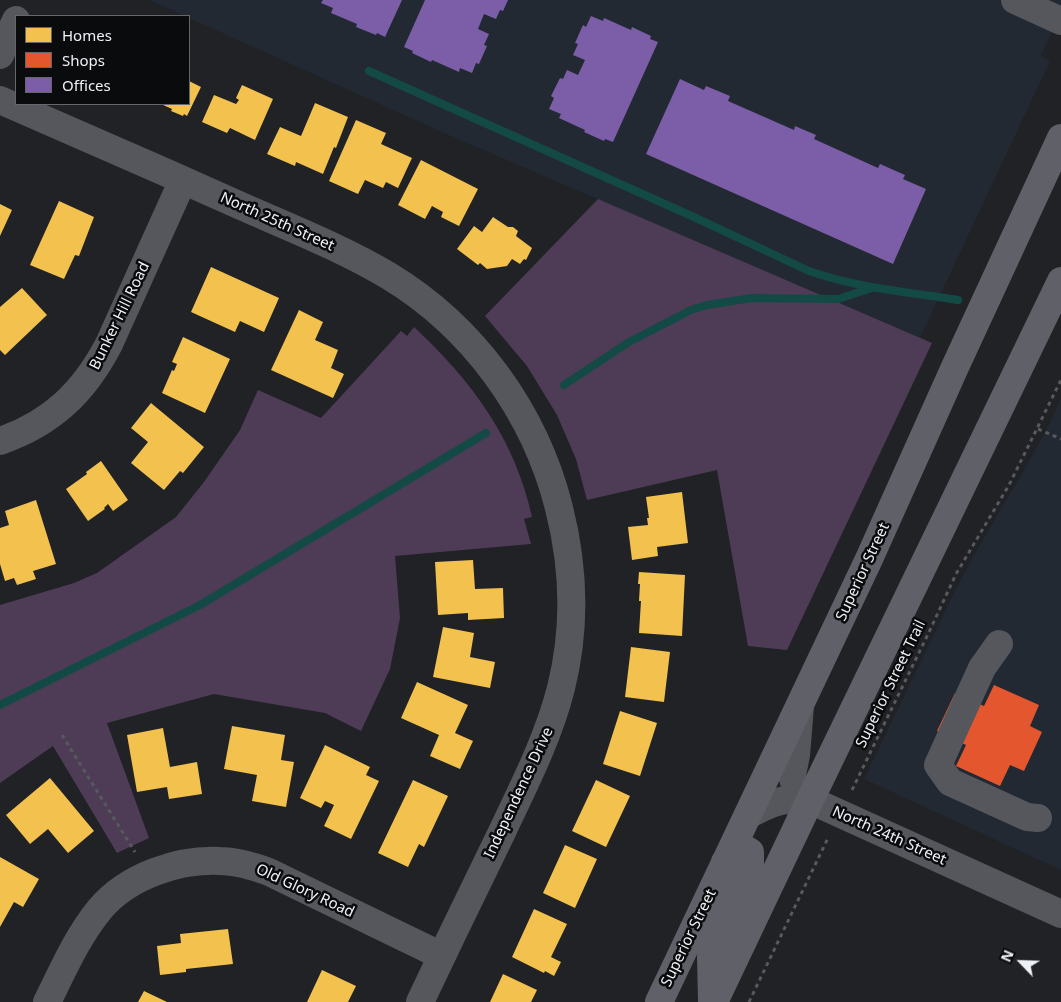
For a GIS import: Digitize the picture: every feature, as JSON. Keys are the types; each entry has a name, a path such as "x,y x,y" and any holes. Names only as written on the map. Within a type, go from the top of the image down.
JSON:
{"main road":[{"name":"Superior Street","path":"659,1002 869,559 1061,138"},
{"path":"713,1002 1061,281"},
{"path":"713,1002 711,957 717,932 750,864 750,852 745,849 739,851 725,862"}],"street":[{"path":"18,15 25,0"},
{"path":"1015,0 1061,21"},
{"path":"0,55 15,22"},
{"name":"North 25th Street","path":"0,100 346,253 400,283 427,303 457,330 479,354 515,400"},
{"name":"Bunker Hill Road","path":"0,441 24,432 50,416 78,392 95,369 109,344 183,180"},
{"name":"Independence Drive","path":"420,1002 537,759 553,716 566,662 572,596 564,526 547,468 526,419 515,400"},
{"path":"999,644 982,668 938,764 950,782 1027,818 1038,818"},
{"name":"North 24th Street","path":"800,706 796,755 792,775 796,789 810,800 1061,914"},
{"path":"748,815 770,803 790,798 810,800"},
{"name":"Old Glory Road","path":"47,1002 71,952 84,930 101,908 123,889 146,875 174,866 200,861 220,861 250,865 269,872 442,956"}],"path":[{"name":"Superior Street Trail","path":"749,1002 956,574 1009,485 1061,380"},
{"path":"1038,429 1061,439"},
{"path":"62,735 134,850 146,875"}],"shaded area":[{"path":"149,0 1061,0 1061,12 1041,56 1050,61 920,338 435,129 190,18 190,15 183,15"},
{"path":"598,199 932,343 787,650 748,646 717,470 587,500 576,459 557,415 527,366 485,316"},
{"path":"414,327 455,368 488,413 502,437 515,462 532,517 524,519 531,544 395,556 400,618 390,669 361,731 325,713 214,694 107,723 149,838 117,853 53,746 0,783 0,605 74,583 97,573 176,517 204,482 240,430 258,390 321,418 401,331 407,336"},
{"path":"1061,398 1061,870 864,779 955,591 1050,423"}],"building: Homes":[{"path":"190,82 201,87 187,116 171,111 172,109 163,105 190,105"},
{"path":"242,85 273,99 255,140 230,128 227,133 202,122 214,95 236,104 239,100 236,98"},
{"path":"315,103 348,117 323,174 296,162 295,166 267,154 280,127 301,136"},
{"path":"356,120 386,133 381,144 412,158 398,188 386,182 383,188 365,180 358,194 329,181"},
{"path":"421,160 478,189 459,226 441,217 443,212 432,206 425,219 398,205"},
{"path":"59,201 94,217 79,256 75,255 64,279 30,265"},
{"path":"0,204 12,210 0,236"},
{"path":"493,217 508,227 513,227 518,231 516,236 532,248 526,260 524,259 520,264 512,259 507,266 487,269 480,263 478,265 457,249 474,226 482,232"},
{"path":"211,267 279,298 264,332 240,321 235,332 191,312"},
{"path":"22,288 47,315 5,355 0,350 0,307"},
{"path":"299,310 323,322 315,340 338,350 331,368 344,374 333,398 271,370"},
{"path":"183,337 230,359 205,413 162,393 172,370 174,371 177,364 172,362"},
{"path":"151,403 204,447 183,473 180,471 164,490 131,463 148,442 131,428"},
{"path":"101,461 128,500 113,511 108,504 105,509 88,521 66,489"},
{"path":"682,492 688,543 657,547 658,556 632,560 628,527 648,525 646,497"},
{"path":"36,500 56,564 33,571 36,579 17,585 14,578 5,581 0,564 0,528 9,525 5,511"},
{"path":"473,560 475,589 503,588 504,618 468,620 468,613 438,615 435,562"},
{"path":"639,572 685,575 682,636 639,633 641,601 639,601"},
{"path":"443,627 474,633 470,657 495,662 490,688 433,677"},
{"path":"631,647 670,652 664,702 625,697"},
{"path":"417,682 468,705 455,733 473,741 460,769 430,756 439,735 401,718"},
{"path":"620,711 657,723 640,776 603,764"},
{"path":"232,726 285,735 281,760 294,762 286,807 252,801 257,775 224,769"},
{"path":"163,728 170,767 197,762 202,794 169,799 167,787 137,792 127,735"},
{"path":"325,745 370,767 366,775 379,781 351,839 324,826 334,805 325,801 321,808 300,798"},
{"path":"50,778 94,831 68,853 48,829 30,844 6,815"},
{"path":"413,780 448,796 424,847 419,844 408,867 378,853"},
{"path":"596,780 630,796 606,847 572,831"},
{"path":"565,845 597,859 575,908 543,893"},
{"path":"0,857 39,879 23,907 14,902 0,927"},
{"path":"534,909 567,924 551,957 561,962 554,976 512,957"},
{"path":"228,929 233,964 186,969 186,972 160,975 157,946 181,943 180,934"},
{"path":"322,970 356,986 348,1002 307,1002"},
{"path":"503,974 537,990 531,1002 490,1002"},
{"path":"144,991 167,1002 138,1002"}],"building: Shops":[{"path":"994,685 1039,705 1030,726 1042,732 1024,771 1010,765 1000,786 956,766 966,745 937,731 955,693 984,706"}],"building: Offices":[{"path":"323,0 402,0 385,37 356,27 357,24 331,13 333,8 321,3"},
{"path":"425,0 508,0 503,11 500,10 496,19 484,14 478,29 489,34 484,45 487,46 479,64 476,63 472,73 460,68 459,72 432,60 431,62 404,47"},
{"path":"591,16 603,21 604,18 631,30 632,27 651,36 650,39 658,42 613,142 605,139 604,141 584,132 585,130 559,118 561,114 549,109 554,98 551,96 560,78 563,79 567,70 578,75 585,60 573,55 578,44 575,43 583,25 586,27"},
{"path":"680,79 704,90 706,86 730,96 728,101 794,130 795,126 816,135 814,139 878,168 880,164 905,175 903,179 926,189 893,264 646,154"}],"waterway":[{"path":"369,71 809,271 864,286 958,300"},
{"path":"564,385 629,342 691,310 707,305 752,298 838,299 872,288"},
{"path":"0,705 200,605 486,433"}]}
